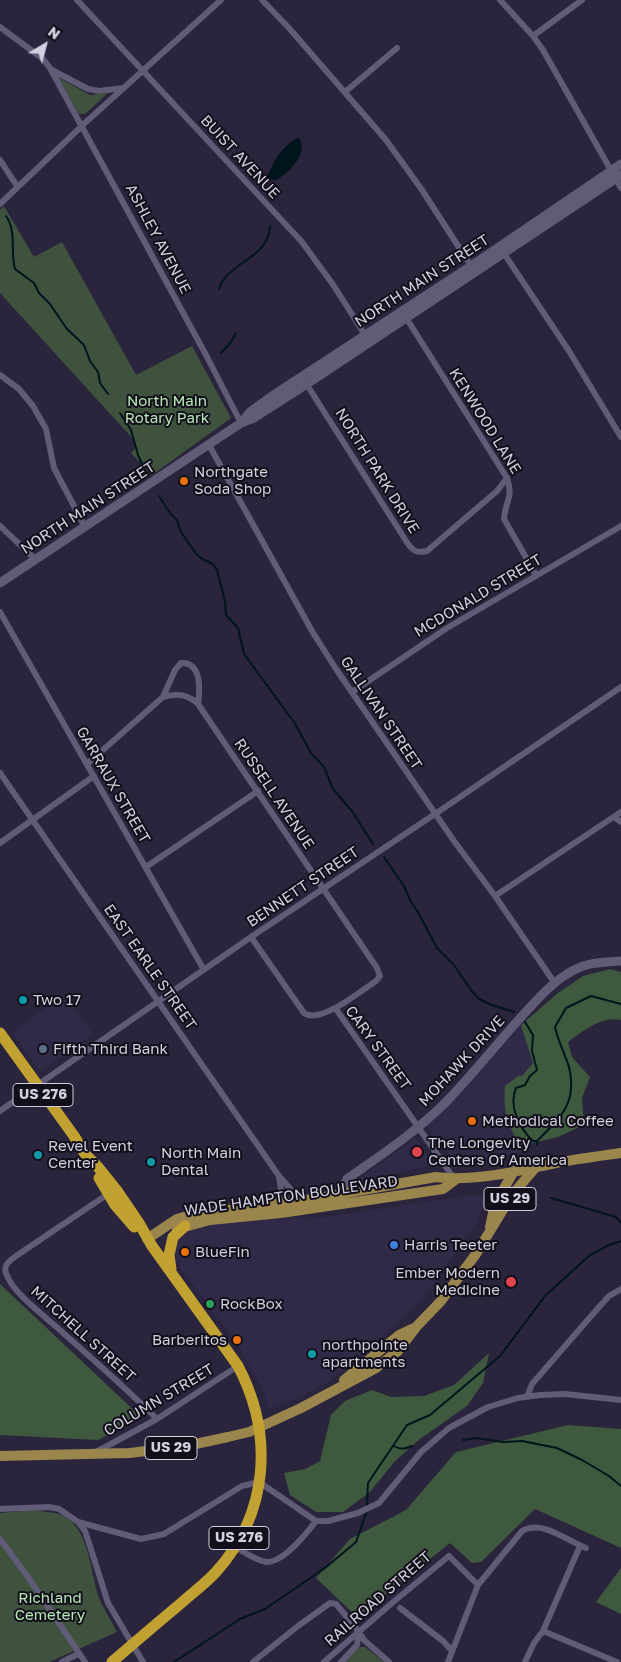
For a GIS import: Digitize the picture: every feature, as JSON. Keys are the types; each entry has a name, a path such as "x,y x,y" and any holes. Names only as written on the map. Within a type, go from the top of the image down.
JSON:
{"highway":[{"name":"US 276","path":"0,1033 86,1156 108,1194 130,1223 147,1238"},
{"name":"US 276","path":"86,1156 98,1166 118,1192 147,1238 238,1366 246,1381 257,1412 262,1439 259,1482 251,1512 225,1561 208,1580 112,1662"},
{"path":"172,1274 169,1255 172,1237 185,1226"}],"main road":[{"name":"WADE HAMPTON BOULEVARD","path":"147,1238 210,1220 281,1213 436,1177 454,1180 621,1153"},
{"name":"US 29","path":"0,1456 130,1453 178,1447 248,1432 333,1392 376,1368 398,1352 416,1326 441,1301 461,1275 512,1195 535,1168"},
{"name":"US 29","path":"489,1233 495,1204 514,1171"},
{"name":"WADE HAMPTON BOULEVARD","path":"147,1238 177,1218 194,1214 301,1201 344,1199"},
{"name":"US 29","path":"333,1392 345,1378 399,1334 416,1326"},
{"path":"357,1378 390,1351 393,1347 390,1342"}],"street":[{"name":"BUIST AVENUE","path":"77,0 302,242 334,286 368,339"},
{"path":"0,204 123,88 221,0"},
{"path":"262,0 396,153 473,269"},
{"path":"500,0 533,36 616,175 621,188"},
{"path":"533,36 582,0"},
{"name":"ASHLEY AVENUE","path":"0,27 43,59 50,68 241,423"},
{"path":"344,92 397,48"},
{"name":"ASHLEY AVENUE","path":"50,68 63,77 88,89 99,91 123,88"},
{"path":"0,160 17,186"},
{"name":"NORTH MAIN STREET","path":"0,583 241,423 254,418 305,380 616,175 621,164"},
{"path":"502,250 569,351 621,437"},
{"name":"KENWOOD LANE","path":"404,315 507,478 511,493 504,519 536,575"},
{"path":"0,375 19,389 46,429 54,468 85,527"},
{"name":"NORTH PARK DRIVE","path":"305,380 408,544 415,552 427,550 497,491 507,478"},
{"name":"GALLIVAN STREET","path":"209,446 312,631 435,814 495,896 554,982"},
{"path":"0,526 35,559"},
{"name":"MCDONALD STREET","path":"352,692 447,628 621,526"},
{"name":"GARRAUX STREET","path":"0,612 204,970"},
{"path":"87,764 163,697 178,665 186,663 194,667 199,679 200,693 198,704 185,695 163,697"},
{"name":"BENNETT STREET","path":"0,1111 158,1000 621,687"},
{"name":"RUSSELL AVENUE","path":"198,704 377,968 380,976 376,981 336,1009"},
{"name":"EAST EARLE STREET","path":"0,772 279,1176 301,1201"},
{"path":"0,843 94,776"},
{"path":"146,867 258,791"},
{"path":"495,896 621,812"},
{"path":"614,817 621,822"},
{"name":"CARY STREET","path":"251,937 304,1013 312,1016 336,1009 454,1180"},
{"name":"MOHAWK DRIVE","path":"344,1199 343,1188 347,1179 419,1127 453,1094 554,982 584,966 607,962 621,962"},
{"path":"275,1204 282,1196 279,1176"},
{"name":"MITCHELL STREET","path":"108,1194 16,1256 5,1266 8,1278 19,1292 157,1419"},
{"path":"527,1397 532,1384 599,1307 610,1296 621,1289"},
{"name":"COLUMN STREET","path":"92,1454 157,1419 238,1366"},
{"path":"78,1522 141,1539 164,1534 242,1486 259,1482 316,1521 328,1520 358,1513 372,1507 383,1498 421,1452 449,1428 488,1407 527,1397 565,1394 621,1400"},
{"path":"0,1509 50,1507 59,1509 78,1522 85,1531 108,1603 143,1662"},
{"path":"234,1546 266,1562 274,1560 300,1540 316,1521"},
{"path":"448,1662 478,1585 522,1531 530,1527 544,1529 583,1547 543,1631 534,1643 525,1662"},
{"path":"0,1539 85,1662"},
{"name":"RAILROAD STREET","path":"324,1662 392,1602 449,1556 478,1585"},
{"path":"253,1662 330,1603 336,1604 369,1646 389,1662"},
{"path":"400,1608 443,1641 452,1651"},
{"path":"543,1631 617,1662"},
{"path":"341,1662 357,1645 359,1633"},
{"path":"62,1662 78,1654"}],"shaded area":[{"path":"65,995 93,1034 40,1072 12,1032"},
{"path":"521,1025 533,1063 522,1076 507,1122 524,1152 456,1163 426,1126"},
{"path":"416,1138 433,1165 355,1183 361,1177"},
{"path":"473,1195 486,1197 478,1221 421,1301 360,1358 331,1380 305,1395 269,1409 263,1391 241,1350 171,1255 174,1238 184,1231 205,1224 295,1218 311,1219"}],"green space":[{"path":"58,77 90,95 108,93 85,114 79,114"},
{"name":"North Main Rotary Park","path":"4,206 34,257 62,242 136,375 192,346 231,418 152,475 131,453 136,447 134,440 0,293 0,210"},
{"path":"610,969 621,972 621,1020 614,1019 600,1022 568,1042 572,1057 590,1077 582,1098 584,1125 558,1137 520,1146 505,1111 505,1086 518,1076 522,1076 533,1063 521,1025 558,993 583,976"},
{"path":"0,1284 141,1417 98,1440 0,1435"},
{"path":"489,1353 483,1383 467,1406 420,1439 395,1461 370,1492 343,1512 316,1512 290,1495 284,1473 305,1469 320,1461 331,1415 345,1401 372,1390 391,1397 424,1396 454,1385"},
{"path":"568,1425 621,1429 621,1548 535,1509 481,1562 472,1563 450,1543 357,1617 316,1578 350,1539 406,1510 456,1452"},
{"name":"Richland Cemetery","path":"36,1510 59,1514 77,1528 87,1550 99,1598 117,1632 49,1662 0,1662 0,1513"},
{"path":"621,1568 621,1614 596,1602"},
{"path":"361,1647 365,1647 384,1662 342,1662"}],"water":[{"path":"299,138 301,144 300,156 292,168 276,180 269,180 267,178 269,172 278,155"}],"waterway":[{"path":"6,216 11,228 15,269 34,283 39,293 50,304 67,329 84,345 90,361 98,372 100,383 108,394"},
{"path":"219,289 223,280 230,272 263,246 268,237 270,226"},
{"path":"221,353 236,333"},
{"path":"120,413 131,430 143,466"},
{"path":"159,496 177,520 181,532 197,555 213,564 217,570 225,601 226,615 238,628 244,654 294,722 311,753 324,767 333,789 352,811 373,844"},
{"path":"384,857 404,886 437,948 454,965 471,990 478,998 489,1004 514,1012"},
{"path":"537,1145 537,1141 560,1117 569,1100 571,1091 569,1067 555,1027 566,1008 591,996 621,1004"},
{"path":"525,1022 533,1035 532,1051 537,1070 530,1076 525,1085 516,1088 513,1103 520,1124 528,1136 533,1141 537,1141"},
{"path":"551,1198 616,1217 621,1223"},
{"path":"367,1506 368,1483 407,1425 430,1415 500,1356 545,1296 590,1255 621,1241"},
{"path":"463,1440 476,1438 503,1442 522,1441 557,1448 609,1476 621,1486"},
{"path":"394,1446 403,1449 412,1446"},
{"path":"174,1662 240,1619 265,1609 325,1568 356,1542 367,1511"}],"place":[{"name":"Northgate Soda Shop","path":"184,481"},
{"name":"Two 17","path":"23,1000"},
{"name":"Fifth Third Bank","path":"43,1049"},
{"name":"Methodical Coffee","path":"472,1121"},
{"name":"The Longevity Centers Of America","path":"417,1152"},
{"name":"Revel Event Center","path":"38,1155"},
{"name":"North Main Dental","path":"151,1162"},
{"name":"Harris Teeter","path":"394,1245"},
{"name":"BlueFin","path":"185,1252"},
{"name":"Ember Modern Medicine","path":"511,1282"},
{"name":"RockBox","path":"210,1304"},
{"name":"Barberitos","path":"237,1340"},
{"name":"northpointe apartments","path":"312,1354"}]}
